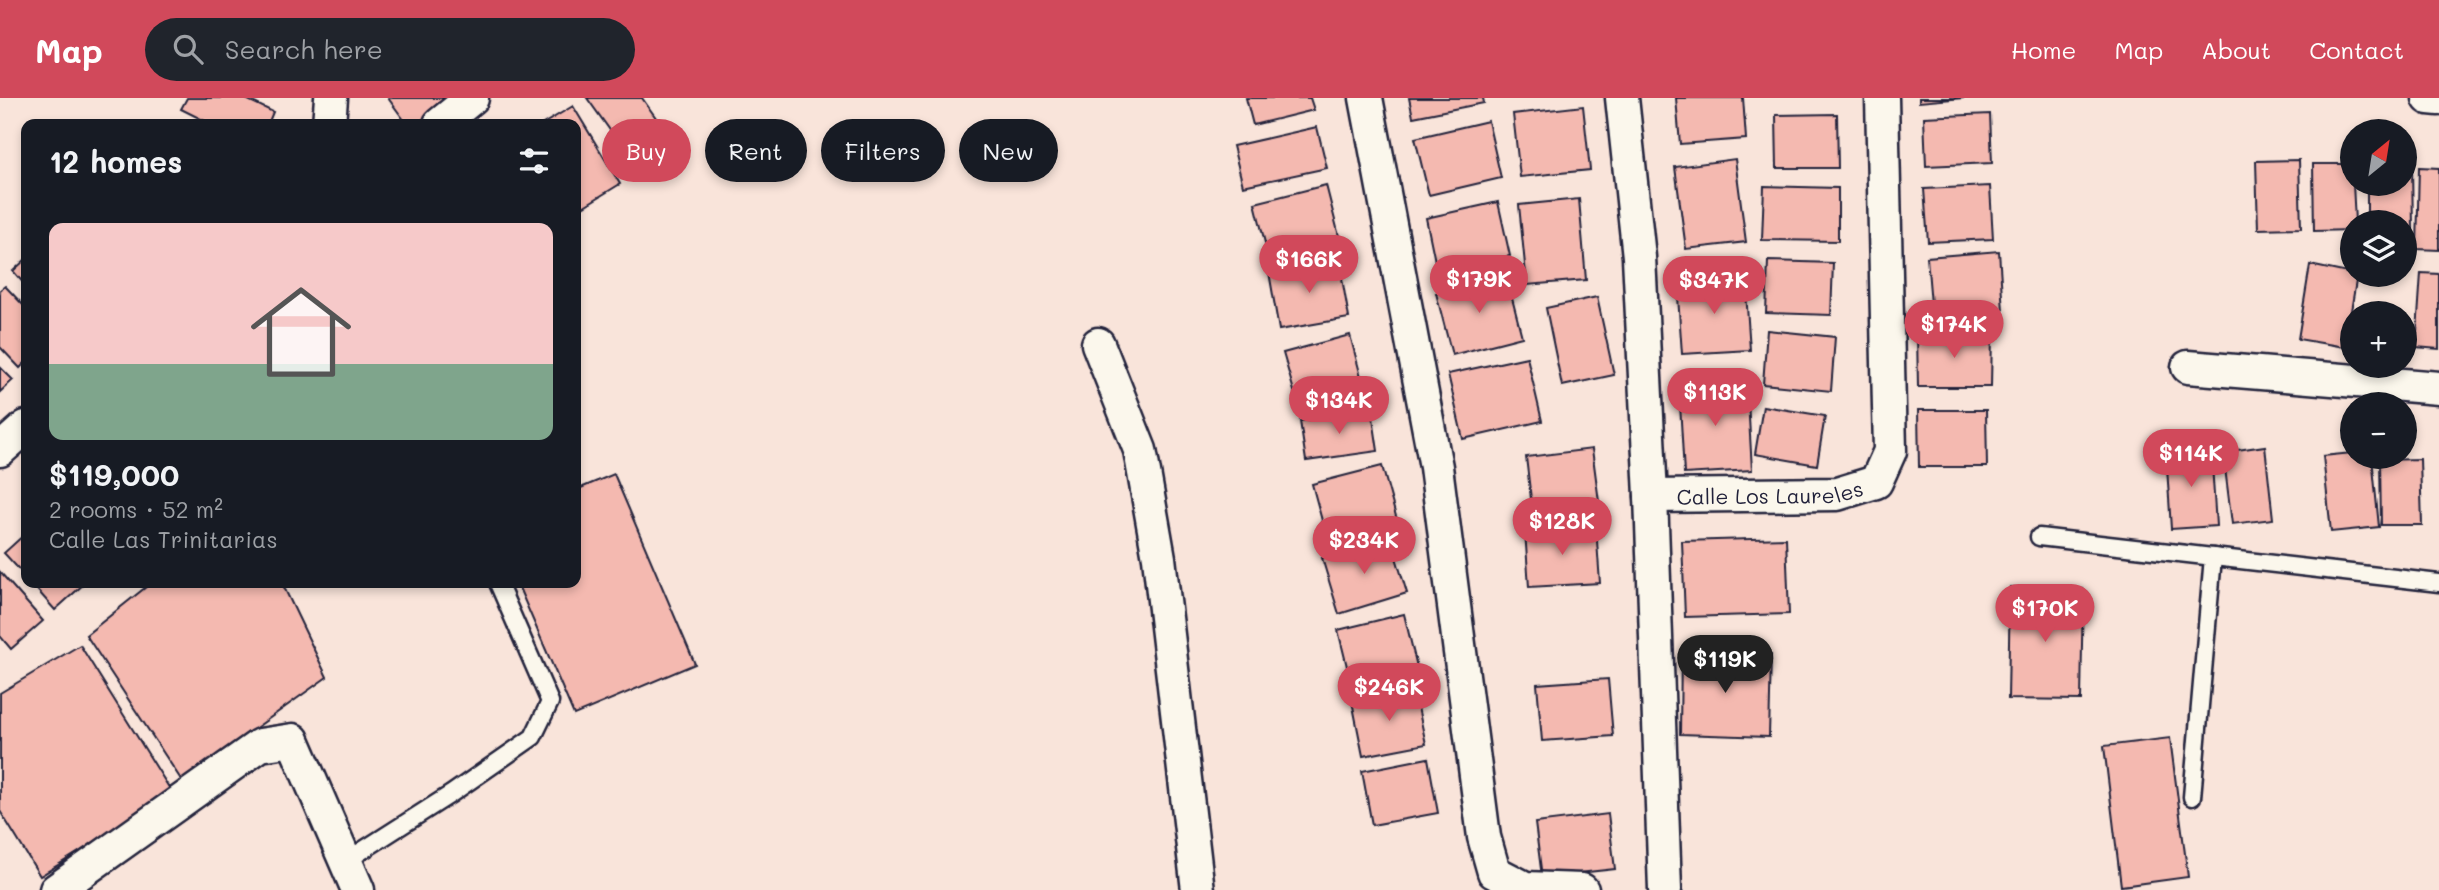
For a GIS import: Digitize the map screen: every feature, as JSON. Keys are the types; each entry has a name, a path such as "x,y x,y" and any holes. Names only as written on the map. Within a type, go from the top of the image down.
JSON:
{"street":[{"path":"329,119 331,98"},
{"path":"446,119 472,98"},
{"path":"1366,98 1436,467 1484,836 1494,872 1525,888 1582,890"},
{"path":"1622,98 1639,257 1651,496 1665,890"},
{"name":"Calle Los Laureles","path":"1651,496 1838,494 1876,482 1890,451 1882,98"},
{"path":"2430,98 2439,99"},
{"path":"1098,344 1140,450 1159,558 1198,890"},
{"path":"2188,367 2439,388"},
{"path":"0,450 21,431"},
{"path":"56,890 260,745 293,740 358,890"}],"lane":[{"path":"2039,537 2439,583"},
{"path":"2192,797 2213,556"},
{"path":"346,861 451,794 533,737 550,702 500,588"}],"building":[{"path":"187,98 244,98 273,112 270,119 201,119 181,109"},
{"path":"388,98 448,98 431,119 403,119"},
{"path":"587,98 642,98 657,119 602,119"},
{"path":"1246,98 1310,98 1314,110 1253,125"},
{"path":"1409,98 1483,98 1484,103 1413,117"},
{"path":"1676,98 1743,98 1746,139 1680,144"},
{"path":"1919,98 1964,98 1919,102"},
{"path":"573,106 581,119 551,119"},
{"path":"1583,106 1590,170 1520,177 1513,114"},
{"path":"1837,114 1838,168 1777,168 1776,115"},
{"path":"1990,114 1992,163 1926,166 1924,117"},
{"path":"581,119 602,154 602,182 620,184 581,208"},
{"path":"1488,121 1501,178 1429,195 1415,138"},
{"path":"1317,127 1327,168 1243,186 1233,146"},
{"path":"1735,159 1746,242 1686,249 1675,167"},
{"path":"2299,160 2301,228 2258,229 2256,161"},
{"path":"2313,164 2340,164 2340,196 2354,196 2354,210 2340,210 2340,230 2314,231"},
{"path":"2419,167 2439,168 2439,250 2417,249"},
{"path":"1326,185 1340,240 1269,259 1255,203"},
{"path":"1764,186 1838,188 1838,241 1762,240"},
{"path":"1990,186 1993,239 1928,242 1924,189"},
{"path":"2367,196 2412,196 2413,210 2367,210"},
{"path":"1579,199 1586,280 1527,285 1519,205"},
{"path":"1498,202 1510,256 1437,271 1426,218"},
{"path":"1999,251 2003,311 1932,316 1927,257"},
{"path":"1339,261 1349,318 1279,330 1269,272"},
{"path":"1768,261 1833,263 1831,315 1766,313"},
{"path":"21,264 21,280 13,271"},
{"path":"2310,265 2340,271 2340,287 2355,287 2353,301 2340,301 2340,346 2298,339"},
{"path":"2421,273 2439,274 2439,349 2417,347"},
{"path":"1506,275 1522,337 1452,355 1436,293"},
{"path":"1745,277 1750,350 1682,354 1677,282"},
{"path":"5,286 21,303 20,368 0,347 0,290"},
{"path":"1597,297 1614,375 1562,386 1546,308"},
{"path":"1767,330 1835,337 1831,391 1763,384"},
{"path":"1917,333 1992,333 1991,387 1918,387"},
{"path":"1350,335 1364,388 1298,405 1283,353"},
{"path":"1527,357 1542,421 1463,439 1448,374"},
{"path":"0,367 13,380 0,392"},
{"path":"1747,383 1752,470 1684,474 1679,386"},
{"path":"1763,406 1825,416 1817,465 1755,454"},
{"path":"1918,410 1986,410 1987,467 1919,467"},
{"path":"1372,411 1378,451 1306,461 1300,421"},
{"path":"2265,446 2273,519 2232,524 2223,452"},
{"path":"1592,449 1600,509 1533,516 1526,457"},
{"path":"2211,449 2216,526 2171,529 2166,452"},
{"path":"2340,454 2340,469 2373,469 2379,527 2331,532 2323,456"},
{"path":"2417,459 2420,459 2422,525 2381,525 2380,469 2417,469"},
{"path":"1382,466 1397,520 1327,539 1312,484"},
{"path":"614,474 695,664 574,715 519,588 581,588 581,488"},
{"path":"1596,527 1600,583 1529,587 1525,531"},
{"path":"21,538 21,572 4,553"},
{"path":"1390,538 1407,593 1339,614 1322,558"},
{"path":"1786,538 1789,614 1685,617 1682,541"},
{"path":"0,572 43,621 11,649 0,636"},
{"path":"2010,587 2083,589 2081,700 2008,699"},
{"path":"35,588 79,588 55,610"},
{"path":"145,588 284,588 327,677 182,781 86,635"},
{"path":"1404,614 1418,671 1352,687 1338,630"},
{"path":"80,645 173,794 40,876 0,811 0,693"},
{"path":"1681,653 1771,655 1769,737 1680,734"},
{"path":"1608,679 1613,736 1542,741 1537,684"},
{"path":"1414,689 1426,744 1363,756 1352,701"},
{"path":"2170,738 2188,877 2121,886 2104,746"},
{"path":"1428,758 1438,813 1372,825 1362,771"},
{"path":"1608,814 1615,869 1542,877 1535,823"}]}
